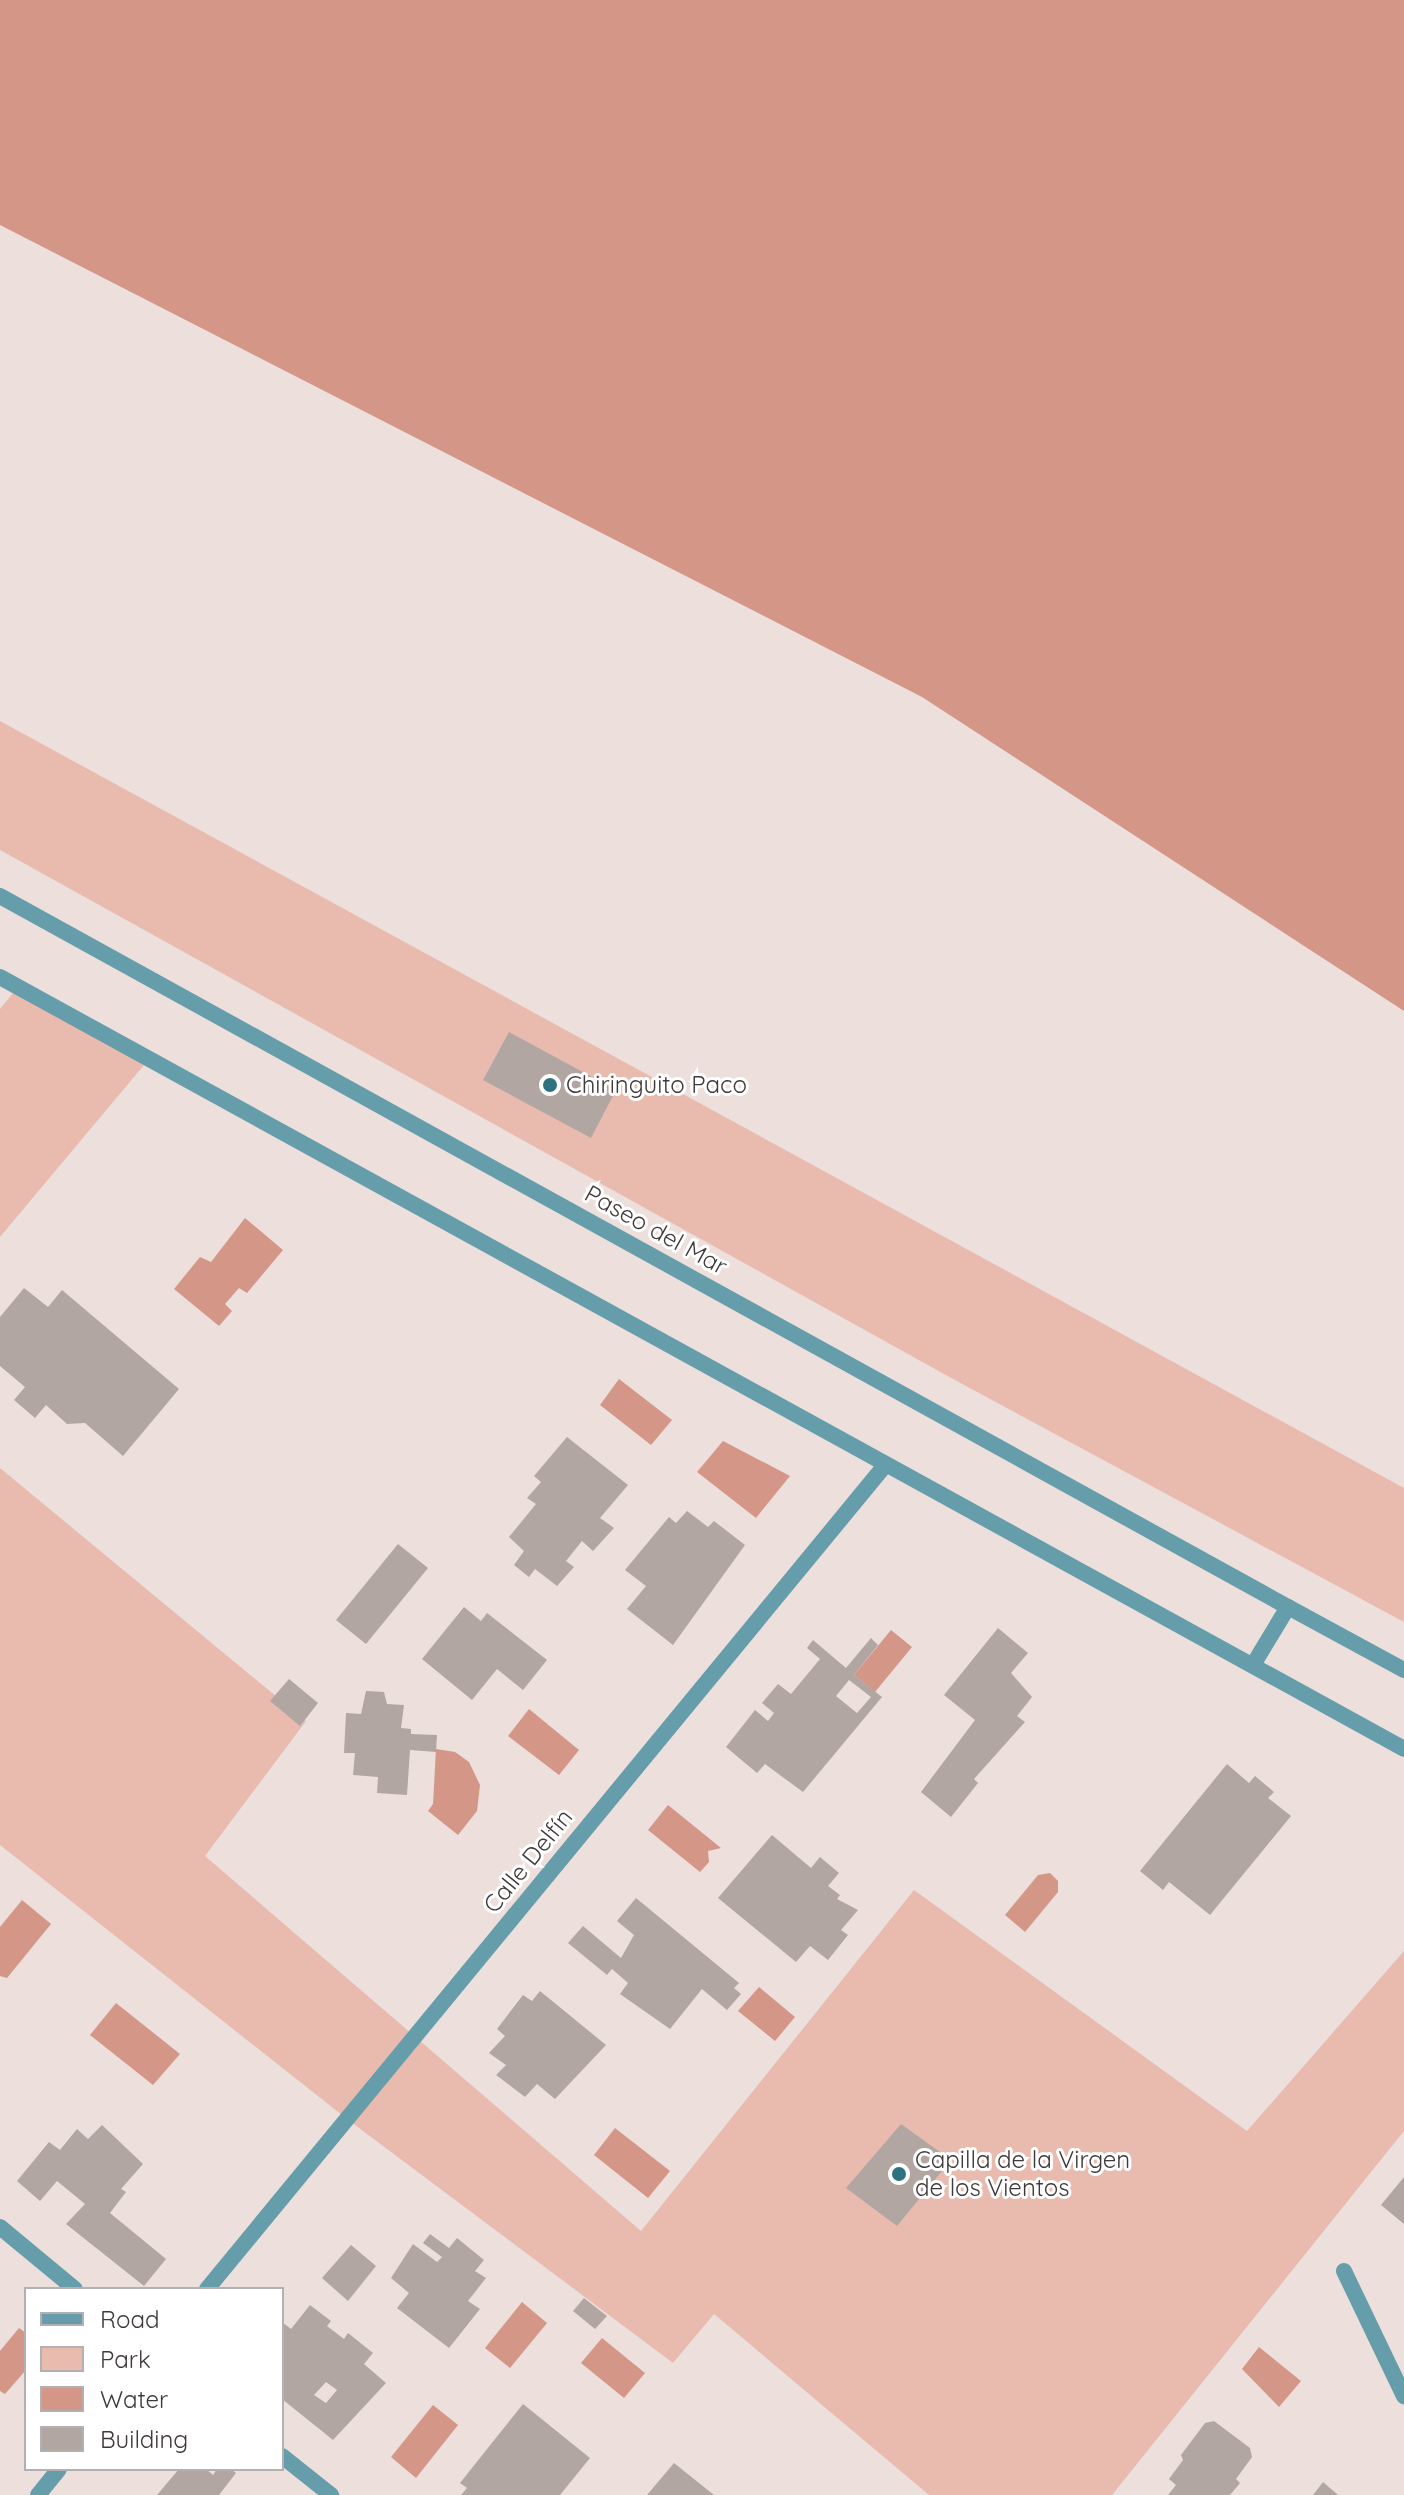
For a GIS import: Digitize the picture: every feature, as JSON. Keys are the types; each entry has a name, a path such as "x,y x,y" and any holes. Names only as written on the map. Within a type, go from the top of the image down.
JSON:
{"street":[{"name":"Paseo del Mar","path":"0,896 1404,1670"},
{"path":"0,977 1404,1749"},
{"name":"Calle Delfín","path":"209,2287 886,1464"},
{"path":"1253,1665 1288,1607"},
{"path":"0,2227 73,2287"},
{"path":"1344,2271 1404,2396"},
{"path":"284,2458 331,2495"},
{"path":"38,2495 57,2471"}],"green space":[{"path":"0,721 1404,1488 1404,1622 953,1379 0,850"},
{"path":"18,987 149,1059 0,1237 0,1009"},
{"path":"0,1468 306,1721 205,1856 641,2231 914,1890 1247,2131 1404,1951 1404,2131 1112,2495 929,2495 714,2314 673,2363 347,2119 0,1845"}],"water":[{"path":"0,0 1404,0 1404,1011 922,697 0,225"},
{"path":"245,1218 283,1250 247,1293 239,1288 225,1304 232,1311 219,1326 174,1289 200,1257 211,1262"},
{"path":"619,1379 672,1420 651,1445 600,1405"},
{"path":"723,1441 790,1476 756,1518 697,1472"},
{"path":"891,1630 912,1647 875,1692 854,1675"},
{"path":"529,1709 579,1750 559,1775 508,1736"},
{"path":"436,1749 455,1752 469,1762 480,1785 477,1811 458,1835 428,1811 433,1804"},
{"path":"668,1805 721,1848 708,1851 709,1862 700,1872 648,1830"},
{"path":"1050,1873 1058,1881 1058,1892 1025,1932 1005,1915 1038,1875"},
{"path":"22,1900 51,1924 7,1978 0,1976 0,1927"},
{"path":"759,1987 795,2017 775,2041 738,2011"},
{"path":"116,2003 180,2054 153,2085 90,2035"},
{"path":"615,2128 670,2171 648,2198 594,2155"},
{"path":"522,2302 547,2323 510,2368 485,2348"},
{"path":"19,2328 24,2332 24,2372 5,2394 0,2391 0,2351"},
{"path":"602,2338 645,2373 624,2398 581,2363"},
{"path":"1259,2347 1301,2381 1279,2407 1242,2369"},
{"path":"433,2405 458,2425 416,2478 391,2457"}],"building":[{"name":"Chiringuito Paco","path":"509,1032 616,1090 591,1138 483,1080"},
{"path":"24,1288 48,1307 62,1290 179,1389 123,1456 85,1423 67,1424 46,1405 35,1418 14,1400 25,1387 0,1366 0,1317"},
{"path":"567,1437 628,1485 600,1518 614,1528 593,1551 582,1541 566,1561 574,1567 557,1586 535,1569 529,1577 514,1565 524,1551 509,1537 536,1504 527,1498 541,1482 534,1476"},
{"path":"687,1511 708,1527 714,1521 745,1545 673,1645 627,1609 646,1586 625,1570 669,1517 676,1523"},
{"path":"398,1544 428,1568 366,1644 336,1620"},
{"path":"464,1607 481,1621 487,1613 547,1660 523,1690 497,1669 472,1700 422,1659"},
{"path":"998,1628 1028,1653 1011,1673 1032,1697 1017,1716 1025,1722 974,1779 978,1783 951,1817 921,1792 975,1720 944,1695"},
{"path":"871,1638 878,1645 854,1675 882,1697 803,1792 765,1764 757,1773 726,1747 755,1710 768,1721 774,1713 762,1703 778,1684 791,1694 820,1659 807,1648 813,1640 846,1668","holes":["849,1680 871,1697 857,1713 836,1696"]},
{"path":"289,1679 318,1703 300,1726 270,1701"},
{"path":"366,1691 384,1692 387,1704 404,1705 401,1728 411,1729 411,1734 437,1735 436,1752 410,1750 407,1795 377,1793 378,1777 353,1775 355,1753 344,1753 346,1713 361,1714"},
{"path":"1227,1764 1249,1783 1255,1776 1274,1792 1268,1798 1291,1816 1210,1915 1169,1882 1163,1890 1140,1871"},
{"path":"772,1835 811,1868 820,1857 839,1873 828,1886 840,1895 837,1899 858,1910 841,1930 848,1935 828,1960 810,1946 796,1962 718,1898"},
{"path":"636,1898 739,1983 734,1988 741,1994 727,2010 702,1989 670,2029 620,1994 628,1983 612,1969 607,1975 568,1943 583,1926 621,1958 634,1935 617,1921"},
{"path":"540,1991 606,2045 555,2099 537,2084 525,2097 496,2075 506,2065 489,2053 505,2036 497,2029 523,1995 532,2001"},
{"name":"Capilla de la Virgen de los Vientos","path":"901,2124 951,2160 897,2226 846,2188"},
{"path":"102,2125 143,2164 121,2189 126,2192 110,2213 166,2259 144,2286 66,2224 85,2204 57,2181 40,2201 17,2181 49,2142 60,2150 77,2129 88,2139"},
{"path":"1404,2177 1404,2224 1381,2205"},
{"path":"430,2234 449,2248 457,2238 484,2260 475,2271 486,2278 468,2301 480,2309 449,2348 397,2308 409,2293 391,2278 413,2244 437,2262 442,2257 423,2243"},
{"path":"351,2245 376,2266 348,2301 322,2278"},
{"path":"584,2298 607,2316 595,2329 573,2311"},
{"path":"310,2305 331,2321 327,2326 344,2339 348,2333 373,2353 364,2364 386,2383 333,2440 284,2401 284,2324 291,2329","holes":["326,2382 337,2390 326,2403 314,2395"]},
{"path":"523,2404 590,2458 560,2495 461,2495 467,2488 460,2483"},
{"path":"1214,2421 1250,2448 1252,2457 1236,2479 1240,2483 1230,2495 1168,2495 1176,2485 1169,2479 1183,2460 1181,2455 1205,2423"},
{"path":"674,2463 714,2495 647,2495"},
{"path":"177,2471 208,2471 213,2475 216,2471 236,2473 219,2495 157,2495"},
{"path":"1323,2482 1338,2495 1313,2495"}],"place":[{"name":"Chiringuito Paco","path":"550,1085"},
{"name":"Capilla de la Virgen de los Vientos","path":"899,2174"}]}
